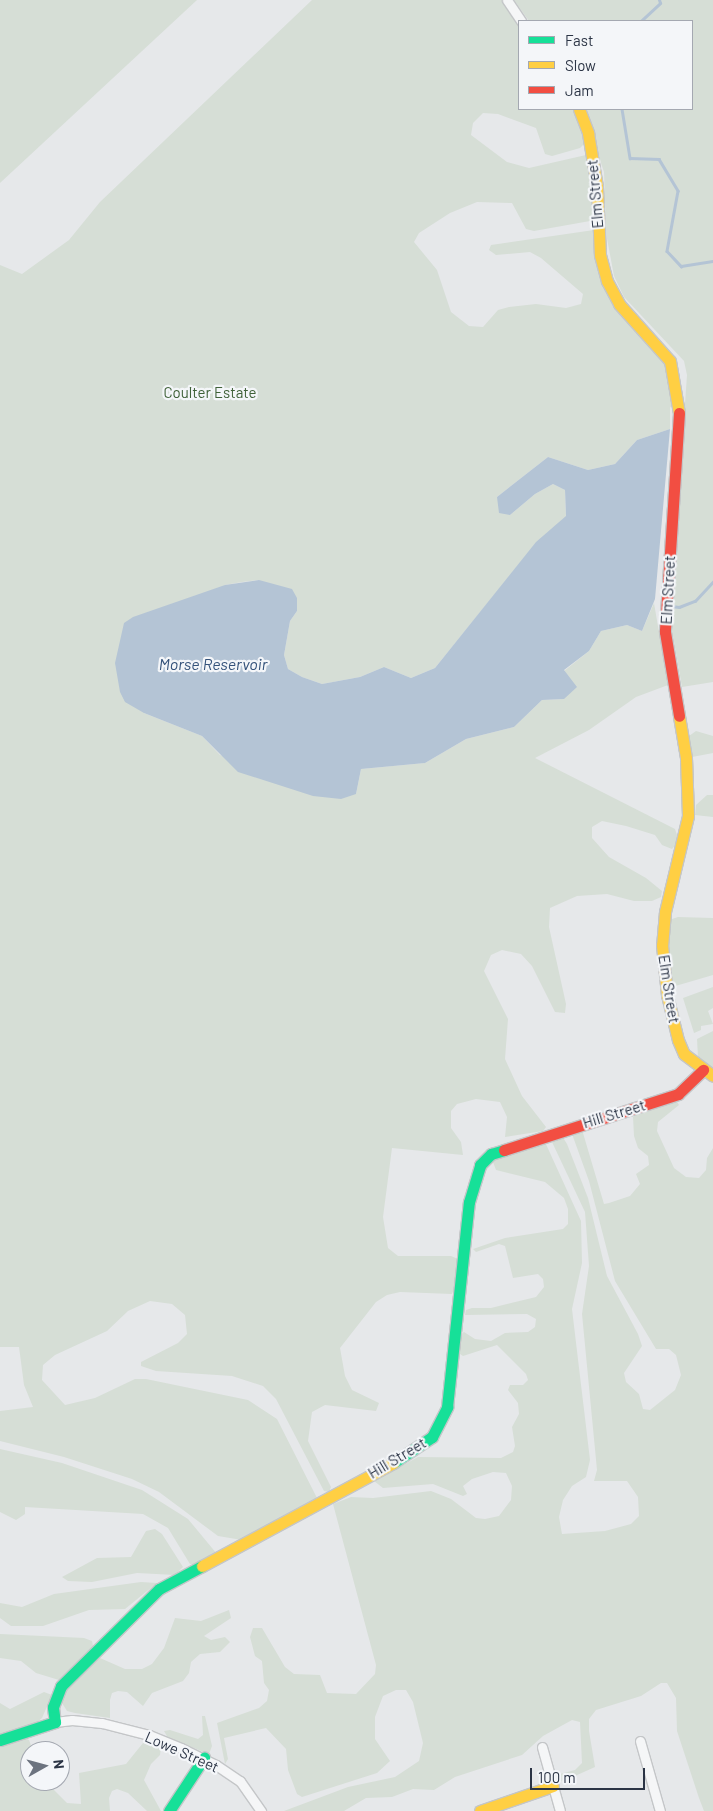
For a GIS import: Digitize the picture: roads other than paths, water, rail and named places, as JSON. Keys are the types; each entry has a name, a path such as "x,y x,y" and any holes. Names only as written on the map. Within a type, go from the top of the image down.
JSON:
{"street":[{"path":"507,0 520,20"},
{"name":"Elm Street","path":"579,110 588,133 594,171 600,255 607,281 619,304 670,362 676,382 679,417 665,632 686,758 688,816 665,912 662,945 668,995 678,1040 684,1054 708,1073"},
{"name":"Hill Street","path":"55,1722 53,1707 60,1686 159,1589 400,1459 432,1437 447,1407 473,1180 480,1165 491,1154 678,1094 708,1073"},
{"name":"Lowe Street","path":"55,1722 72,1720 107,1724 154,1737 204,1758 240,1781 261,1811"},
{"path":"0,1740 55,1722"},
{"path":"640,1741 660,1811"},
{"path":"542,1747 560,1811"},
{"path":"169,1811 204,1758"},
{"path":"480,1811 553,1786"}],"water":[{"name":"Morse Reservoir","path":"670,429 655,599 642,631 627,625 601,631 589,651 564,670 577,687 564,699 542,700 514,727 466,739 425,763 361,769 356,794 341,799 313,796 238,772 202,736 144,713 125,702 120,692 115,663 124,623 133,617 225,585 259,580 292,589 297,598 297,611 290,621 284,655 288,669 302,677 322,684 360,677 384,667 411,678 435,668 536,542 566,516 565,490 553,484 535,494 510,515 499,513 497,497 548,457 588,470 615,464 637,440"}],"waterway":[{"path":"642,20 660,3 659,0"},
{"path":"622,110 630,158 659,159 678,191 667,251 681,266 713,261"},
{"path":"671,606 679,607 695,601 713,582"}],"park label":[{"name":"Coulter Estate","path":"210,393"}]}
